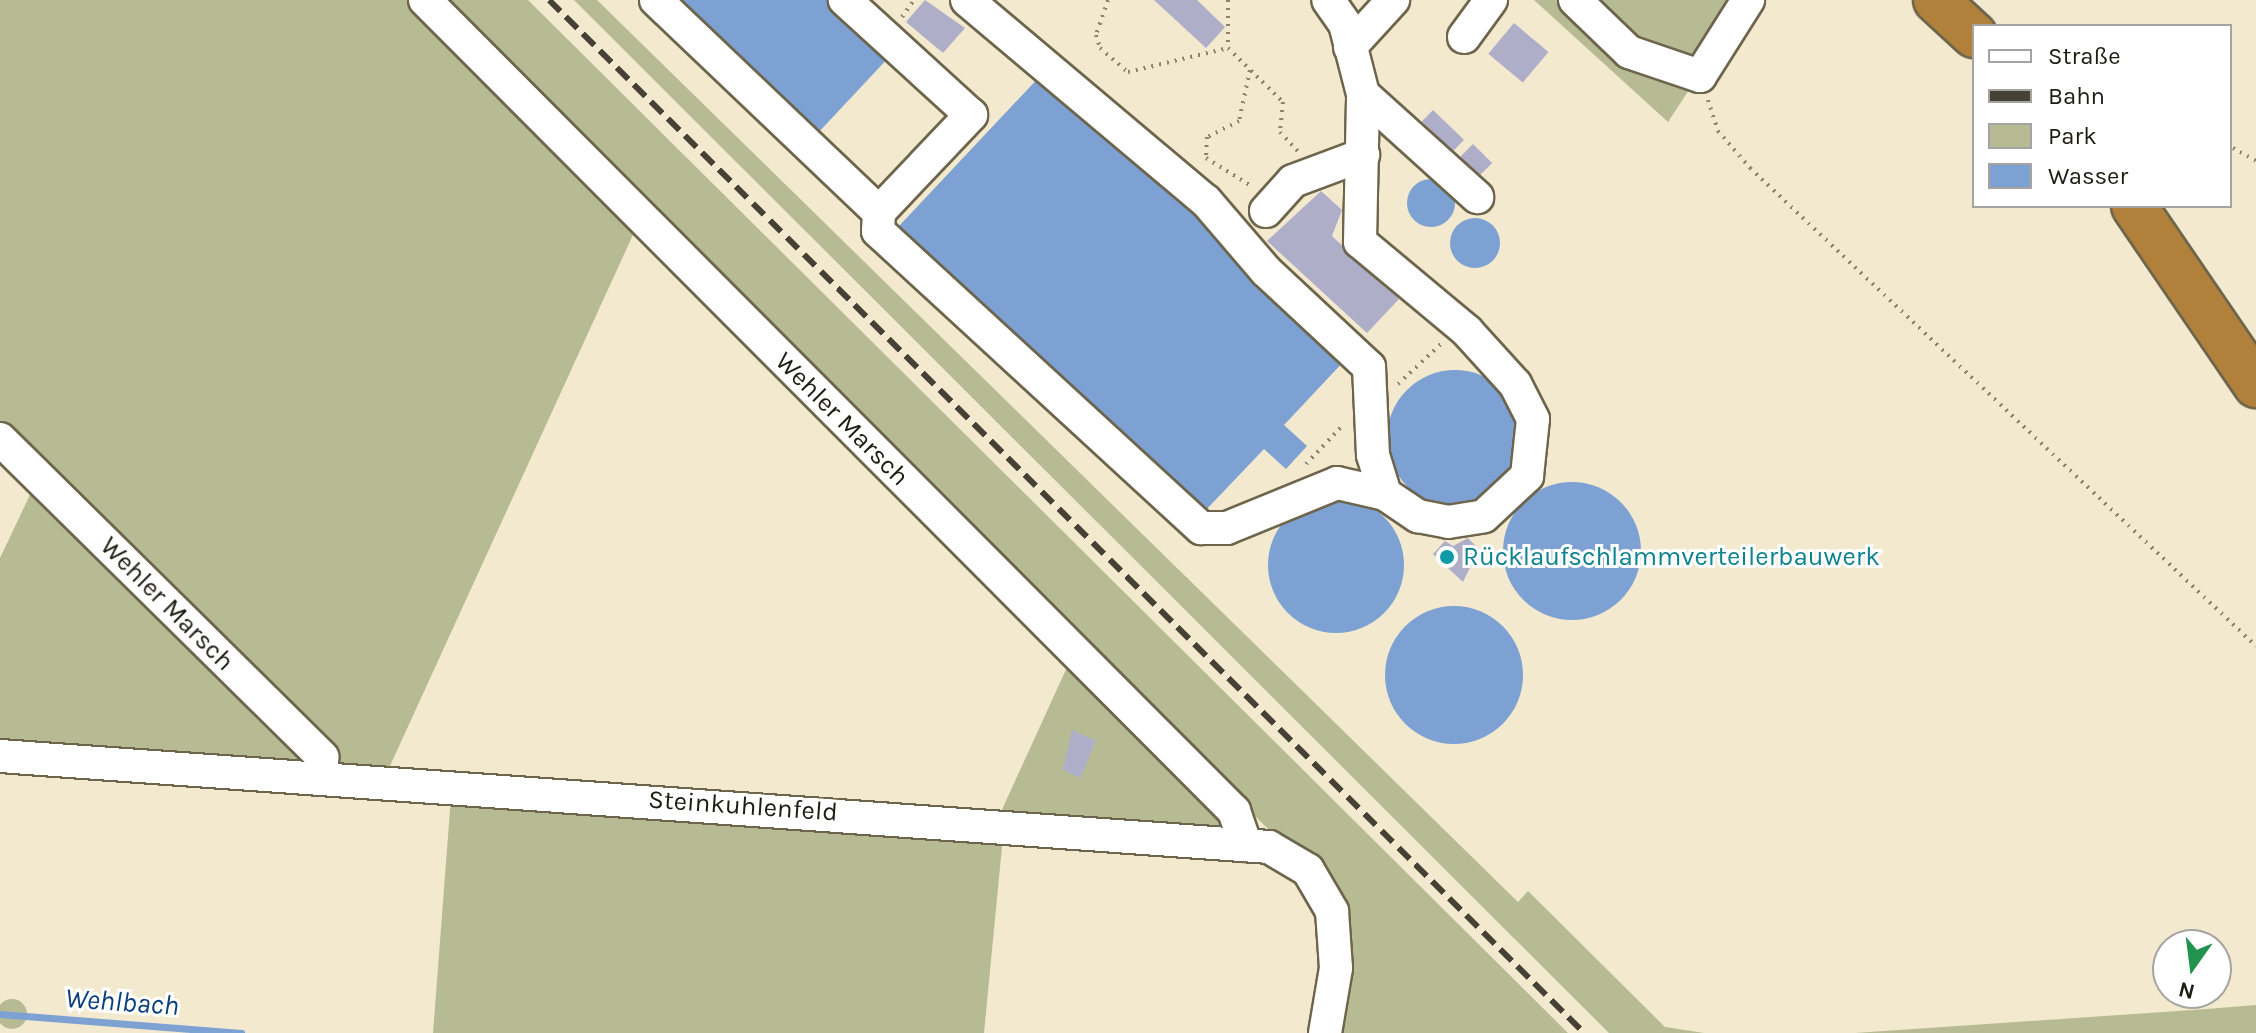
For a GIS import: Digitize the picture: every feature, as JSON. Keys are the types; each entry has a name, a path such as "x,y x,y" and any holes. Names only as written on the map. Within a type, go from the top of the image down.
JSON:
{"highway":[{"path":"1936,0 1972,33"},
{"path":"2135,208 2256,385"}],"street":[{"name":"Wehler Marsch","path":"425,0 1234,811 1246,845"},
{"path":"656,0 879,212"},
{"path":"845,0 971,115 879,212 878,231 1201,528 1227,528 1337,483 1385,494 1418,516 1448,522 1484,516 1527,476 1533,419 1515,384 1467,331 1360,242 1363,94 1350,47 1328,0"},
{"path":"967,0 1206,201 1266,271 1369,367 1373,455 1385,494"},
{"path":"1350,47 1393,0"},
{"path":"1464,37 1491,0"},
{"path":"1575,0 1629,52 1700,76 1748,0"},
{"path":"1363,94 1477,197"},
{"path":"1277,199 1363,155"},
{"name":"Wehler Marsch","path":"0,439 322,757 322,774"},
{"name":"Steinkuhlenfeld","path":"0,756 322,774 1246,845 1288,856 1325,891 1336,968 1325,1033"}],"path":[{"path":"1108,0 1096,35 1100,48 1128,72 1228,48"},
{"path":"1231,1 1228,48 1283,102 1280,132 1302,154 1277,199 1233,169 1206,158 1207,137 1239,121 1250,70"},
{"path":"1700,76 1718,131 1750,168 2256,646"},
{"path":"2233,148 2256,161"}],"green space":[{"path":"0,0 412,0 637,226 384,779 0,756 0,558 38,478 0,439"},
{"path":"441,0 528,0 1568,1033 1338,1033 1347,925 1271,832"},
{"path":"574,0 597,0 1518,902 1528,891 1665,1027 1704,1033 1609,1033"},
{"path":"1534,0 1748,0 1668,122"},
{"path":"1069,663 1231,832 1000,814"},
{"path":"452,784 1004,826 984,1033 433,1033"},
{"path":"6,1000 18,1000 26,1008 26,1020 18,1028 6,1028 -1,1022 -1,1006"},
{"path":"2256,1005 2256,1033 1855,1033 2232,1009"}],"water":[{"path":"671,0 832,0 891,55 816,135"},
{"path":"1043,73 1346,359 1284,425 1307,446 1286,469 1264,449 1203,513 899,226"},
{"path":"1431,179 1440,180 1448,186 1454,194 1454,212 1448,220 1440,226 1431,227 1422,226 1414,220 1408,212 1407,203 1408,194 1414,186 1422,180"},
{"path":"1475,218 1492,226 1500,243 1492,260 1475,268 1458,260 1450,243 1458,226"},
{"path":"1455,370 1481,375 1503,390 1518,412 1523,438 1518,464 1503,486 1481,501 1455,506 1429,501 1407,486 1392,464 1387,438 1392,412 1407,390 1429,375"},
{"path":"1572,482 1598,487 1621,502 1636,525 1641,551 1636,577 1621,600 1598,615 1572,620 1546,615 1523,600 1508,577 1503,551 1508,525 1523,502 1546,487"},
{"path":"1336,497 1362,502 1384,517 1399,539 1404,565 1399,591 1384,613 1362,628 1336,633 1310,628 1288,613 1273,591 1268,565 1273,539 1288,517 1310,502"},
{"path":"1454,606 1480,611 1503,626 1518,649 1523,675 1518,701 1503,724 1480,739 1454,744 1428,739 1405,724 1390,701 1385,675 1390,649 1405,626 1428,611"}],"building":[{"path":"925,0 965,28 943,53 906,22"},
{"path":"1154,0 1197,0 1225,27 1206,48"},
{"path":"1514,23 1548,52 1523,83 1488,54"},
{"path":"1433,110 1464,140 1453,151 1422,122"},
{"path":"1473,144 1492,163 1479,176 1460,157"},
{"path":"1321,191 1342,210 1332,236 1399,299 1367,333 1267,241"},
{"name":"Rücklaufschlammverteilerbauwerk","path":"1468,538 1479,549 1463,582 1433,554 1445,541 1453,546"},
{"path":"1072,730 1096,741 1080,778 1063,770"}],"waterway":[{"name":"Wehlbach","path":"0,1014 241,1033"}],"railway":[{"path":"549,0 1584,1033"}],"place":[{"name":"Rücklaufschlammverteilerbauwerk","path":"1447,557"}]}
